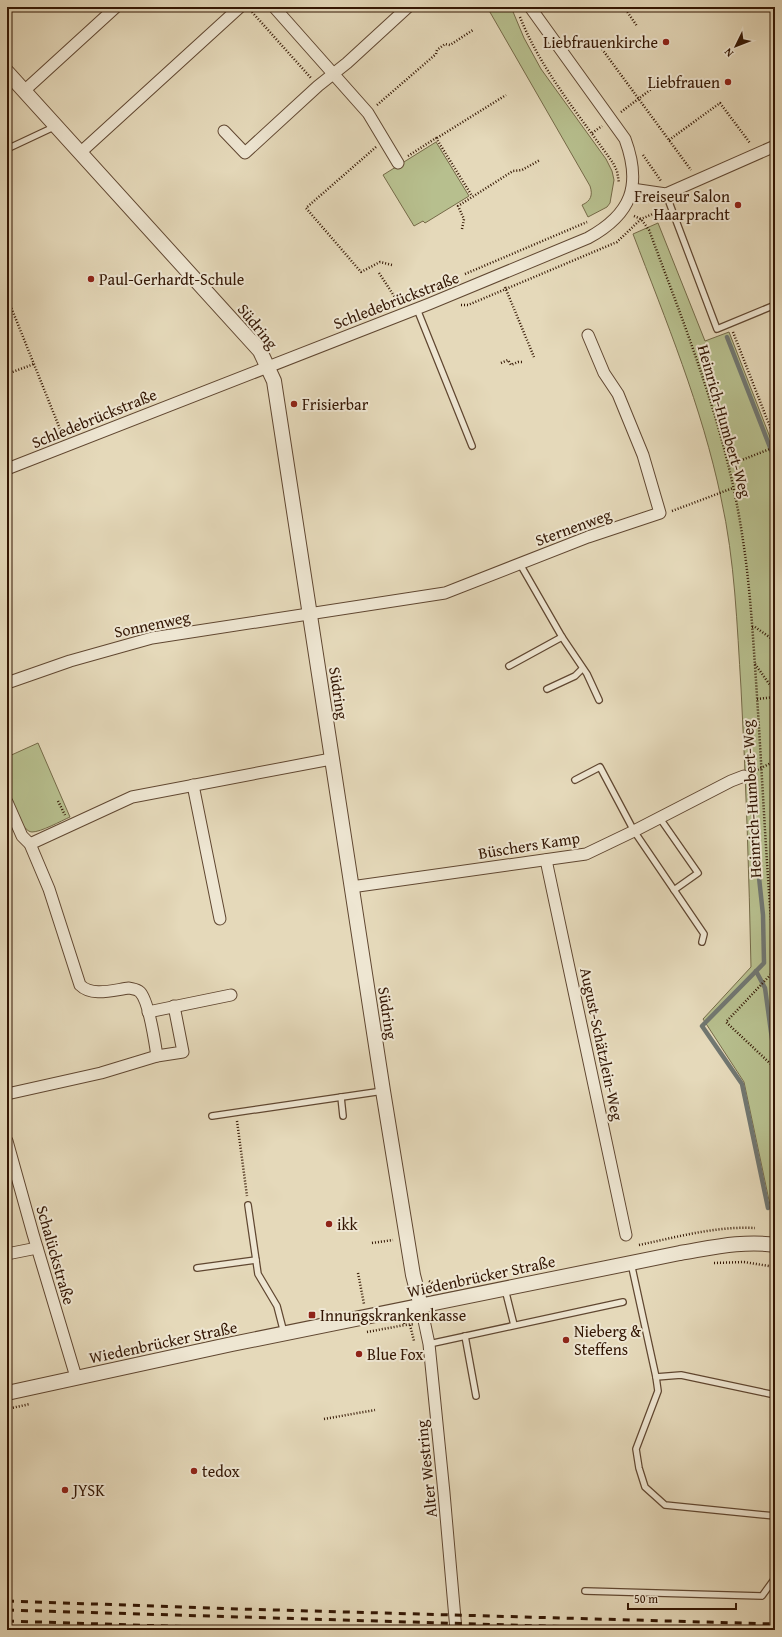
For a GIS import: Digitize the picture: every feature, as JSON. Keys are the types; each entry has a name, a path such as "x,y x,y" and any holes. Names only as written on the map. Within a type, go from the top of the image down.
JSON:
{"street":[{"path":"24,91 116,7"},
{"path":"81,152 240,7"},
{"path":"274,7 368,113 398,163"},
{"path":"224,131 245,154 333,72 347,62 408,7"},
{"name":"Schledebrückstraße","path":"7,469 488,281 594,235 604,229 624,208 632,189 633,169 631,156 625,139 607,122 530,7"},
{"name":"Südring","path":"7,72 260,350 274,381 383,1091 413,1275 421,1306"},
{"path":"632,189 666,194 775,146"},
{"path":"588,335 604,373 618,394 643,455 660,513"},
{"name":"Sternenweg","path":"309,613 445,593 588,537 660,513"},
{"name":"Sonnenweg","path":"7,684 70,661 152,638 309,613"},
{"path":"30,844 132,797 331,759"},
{"name":"Büschers Kamp","path":"351,887 586,854 730,781 744,776"},
{"path":"193,785 220,919"},
{"path":"7,802 22,836 30,844 49,889 80,985 85,990 92,992 135,989 140,992 144,998 148,1012 157,1056"},
{"name":"August-Schätzlein-Weg","path":"546,860 626,1235"},
{"path":"148,1012 231,995"},
{"path":"7,1094 101,1073 157,1056 183,1052 174,1006"},
{"name":"Schalückstraße","path":"7,1140 37,1248 76,1378"},
{"name":"Wiedenbrücker Straße","path":"7,1393 505,1288 631,1263 729,1245 763,1243 775,1245"},
{"path":"7,1254 37,1248"},
{"name":"Alter Westring","path":"421,1306 429,1344 445,1500 456,1630"}],"lane":[{"path":"7,149 57,126"},
{"path":"666,194 717,329 775,305"},
{"path":"417,309 472,446"},
{"path":"520,564 582,669 587,674 599,700"},
{"path":"509,666 562,636"},
{"path":"547,690 575,676 582,669"},
{"path":"575,780 600,767 634,831 704,934 702,942"},
{"path":"659,817 698,873 674,890"},
{"path":"212,1116 383,1091"},
{"path":"341,1097 343,1116"},
{"path":"248,1204 258,1274 277,1306 285,1334"},
{"path":"197,1268 256,1260"},
{"path":"631,1263 658,1391 636,1449 639,1468 645,1487 665,1505 775,1516"},
{"path":"505,1288 514,1325"},
{"path":"429,1344 622,1302"},
{"path":"465,1336 476,1396"},
{"path":"656,1377 681,1375 775,1395"},
{"path":"585,1591 762,1596 775,1578"}],"path":[{"path":"247,7 318,86"},
{"path":"624,7 637,26"},
{"path":"518,10 528,37 542,62 613,163 617,171"},
{"path":"368,113 436,54 437,50 446,44 450,45 473,30"},
{"path":"602,49 694,174"},
{"path":"592,133 658,84 664,86"},
{"path":"398,163 506,95"},
{"path":"669,140 720,103 752,146"},
{"path":"436,138 472,196"},
{"path":"384,140 306,208 361,272 380,262 392,265"},
{"path":"462,228 464,219 458,206 513,171 522,170 540,160"},
{"path":"649,164 662,182"},
{"path":"630,213 641,219 670,205"},
{"name":"Heinrich-Humbert-Weg","path":"641,219 649,230 702,374 729,465 742,534 752,627 763,768 770,909 775,969"},
{"path":"379,273 398,302"},
{"path":"503,282 534,357"},
{"path":"7,297 64,439"},
{"path":"729,324 772,432"},
{"path":"501,363 508,360 511,365 522,362"},
{"path":"7,374 34,364"},
{"path":"729,465 775,447"},
{"path":"660,513 666,513 733,488"},
{"path":"752,627 755,627 775,641"},
{"path":"755,664 775,692"},
{"name":"Heinrich-Humbert-Weg","path":"757,699 775,697"},
{"path":"744,776 775,761"},
{"path":"770,909 775,912"},
{"path":"775,969 726,1022 775,1068"},
{"path":"235,1113 248,1204"},
{"path":"372,1243 397,1239"},
{"path":"358,1273 364,1304"},
{"path":"430,1281 437,1286 445,1286"},
{"path":"404,1322 405,1325 415,1323"},
{"path":"324,1419 375,1410"}],"green space":[{"path":"487,7 511,7 524,38 541,69 606,159 612,171 614,180 610,203 607,207 588,217 582,205 589,200 591,192 590,186"},
{"path":"436,142 469,196 425,223 423,221 414,226 383,175"},
{"path":"658,223 705,341 729,332 775,450 775,1225 744,1082 703,1019 751,967 741,688 735,593 729,545 726,522 713,464 694,397 633,234"},
{"path":"38,743 70,817 36,832 32,832 28,831 20,821 8,795 6,783 7,757"}],"waterway":[{"path":"727,337 775,460"},
{"path":"758,868 763,915 764,963 702,1026 742,1084 768,1208"},
{"path":"756,971 765,988 775,1061 775,1079"}],"railway":[{"path":"7,1601 775,1624"},
{"path":"7,1610 677,1630"},
{"path":"7,1621 293,1630"},
{"path":"7,1629 25,1630"}],"place":[{"name":"Liebfrauenkirche","path":"666,42"},
{"name":"Liebfrauen","path":"728,82"},
{"name":"Freiseur Salon Haarpracht","path":"738,205"},
{"name":"Paul-Gerhardt-Schule","path":"91,279"},
{"name":"Frisierbar","path":"294,404"},
{"name":"ikk","path":"329,1224"},
{"name":"Innungskrankenkasse","path":"312,1315"},
{"name":"Nieberg & Steffens","path":"566,1340"},
{"name":"Blue Fox","path":"359,1354"},
{"name":"tedox","path":"194,1471"},
{"name":"JYSK","path":"65,1490"}]}
